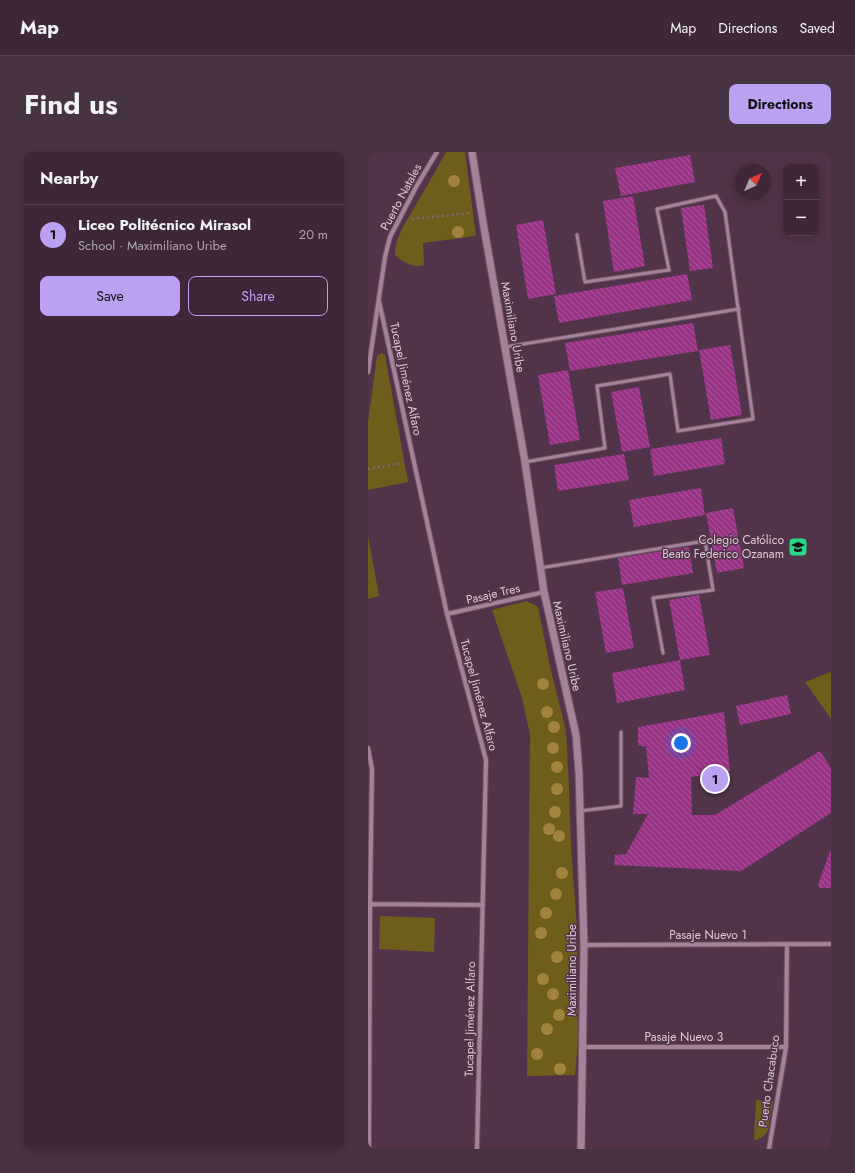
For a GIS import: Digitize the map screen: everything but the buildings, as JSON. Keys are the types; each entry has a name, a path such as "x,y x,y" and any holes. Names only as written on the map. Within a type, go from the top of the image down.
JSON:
{"street":[{"name":"Puerto Natales","path":"368,372 385,257 390,237 416,187 437,152"},
{"name":"Maximiliano Uribe","path":"472,152 481,212 525,462 544,592 576,735 579,773 584,945 580,1149"},
{"name":"Tucapel Jiménez Alfaro","path":"379,301 447,614 486,760 477,1149"},
{"name":"Pasaje Tres","path":"447,614 544,592"},
{"path":"368,748 372,770 369,1149"},
{"path":"370,904 483,905"},
{"name":"Puerto Chacabuco","path":"769,1149 786,1047 787,944"},
{"name":"Pasaje Nuevo 1","path":"584,945 831,944"},
{"name":"Pasaje Nuevo 3","path":"583,1047 786,1047"}],"lane":[{"path":"525,462 605,448 597,386 670,374 678,431 753,419 725,212 716,196 657,209 669,270 585,282 577,235"},
{"path":"505,347 739,309"},
{"path":"540,568 705,541 713,590 653,598 663,653"},
{"path":"580,811 621,806 621,732"}],"path":[{"path":"398,220 481,212"},
{"path":"368,469 414,462"}],"shaded area":[{"path":"446,152 465,152 476,236 423,243 424,265 412,265 395,255 397,241 403,227"},
{"path":"382,353 385,355 408,482 368,490 368,422 377,356"},
{"path":"368,536 379,596 368,599"},
{"path":"526,601 538,607 550,667 566,730 571,847 577,929 578,1040 575,1075 527,1076 530,734 522,698 492,610"},
{"path":"831,672 831,719 805,682"},
{"path":"380,916 435,918 434,952 379,949"},
{"path":"756,1100 773,1101 768,1130 762,1137 754,1140"}],"place":[{"name":"Colegio Católico Beato Federico Ozanam","path":"798,547"},
{"name":"Liceo Politécnico Mirasol","path":"715,779"}]}
